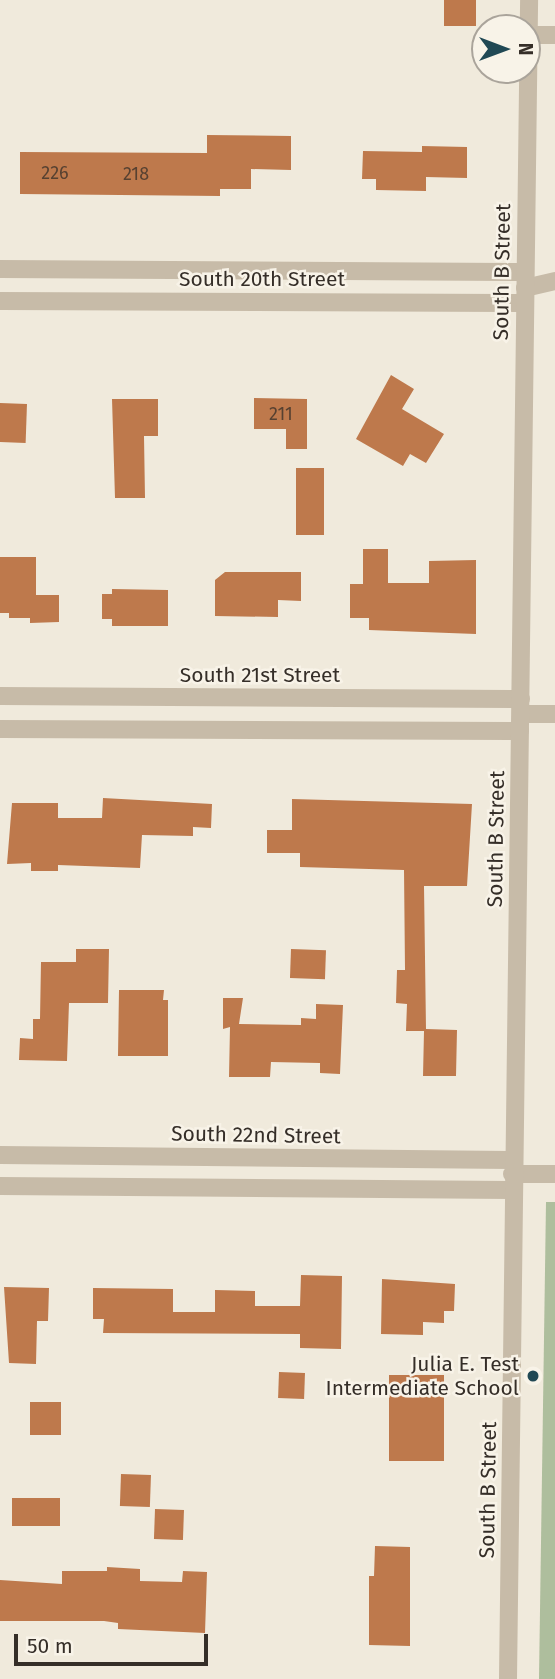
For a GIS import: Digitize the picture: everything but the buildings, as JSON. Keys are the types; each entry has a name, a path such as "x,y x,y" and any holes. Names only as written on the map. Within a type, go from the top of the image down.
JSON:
{"street":[{"name":"South B Street","path":"508,1679 527,84"},
{"name":"South 20th Street","path":"0,268 137,270 524,288"},
{"path":"137,270 139,302"},
{"name":"South 20th Street","path":"0,301 139,302 524,288 555,281"},
{"name":"South 21st Street","path":"0,696 107,696 521,715"},
{"path":"107,696 107,730"},
{"name":"South 21st Street","path":"0,729 107,730 555,714"},
{"name":"South 22nd Street","path":"0,1155 107,1156 512,1175"},
{"path":"107,1156 109,1187"},
{"name":"South 22nd Street","path":"0,1186 109,1187 555,1174"}],"green space":[{"path":"546,1202 555,1202 555,1679 539,1679"}],"place":[{"name":"Julia E. Test Intermediate School","path":"533,1376"}]}
